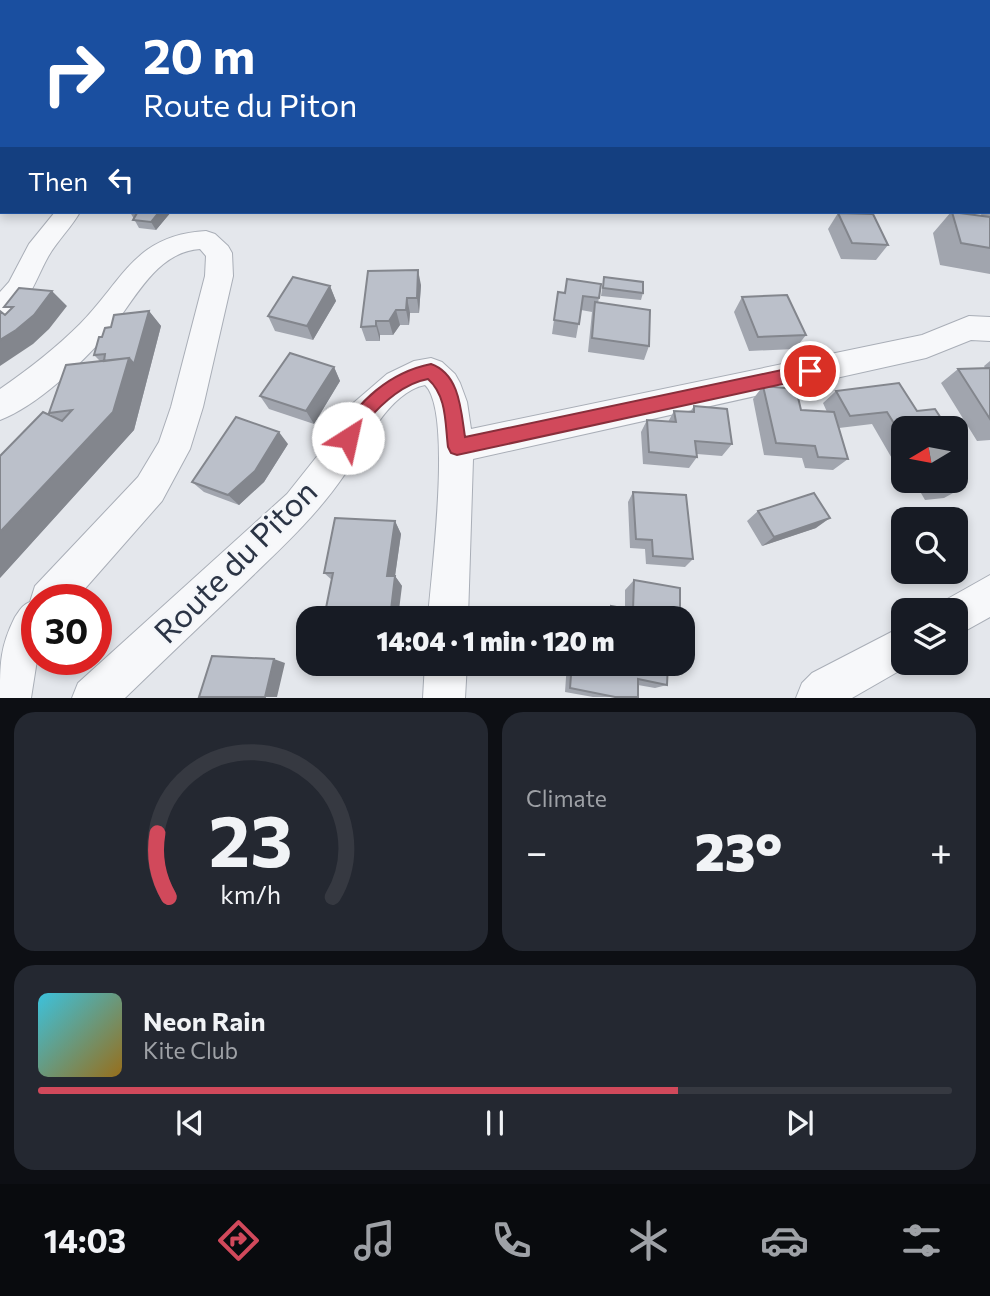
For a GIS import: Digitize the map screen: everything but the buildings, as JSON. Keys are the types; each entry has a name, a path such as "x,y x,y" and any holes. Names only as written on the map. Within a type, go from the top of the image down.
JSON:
{"street":[{"path":"0,310 19,289 38,251 66,214"},
{"path":"0,405 47,373 73,349 107,314 146,263 167,247 188,239 206,240 219,253 219,276 187,407 173,449 150,489 64,584"},
{"path":"457,447 926,346 969,328 990,329"},
{"name":"Route du Piton","path":"93,698 300,506 334,461 362,415 398,383 415,374 431,371 444,383 451,402 457,447 449,606"},
{"path":"968,608 990,594"},
{"path":"9,698 21,645"},
{"path":"817,698 827,688 891,653"},
{"path":"444,698 445,676"}],"route":[{"path":"348,438 362,415 398,383 415,374 431,371 444,383 451,402 457,447 810,371"}]}
